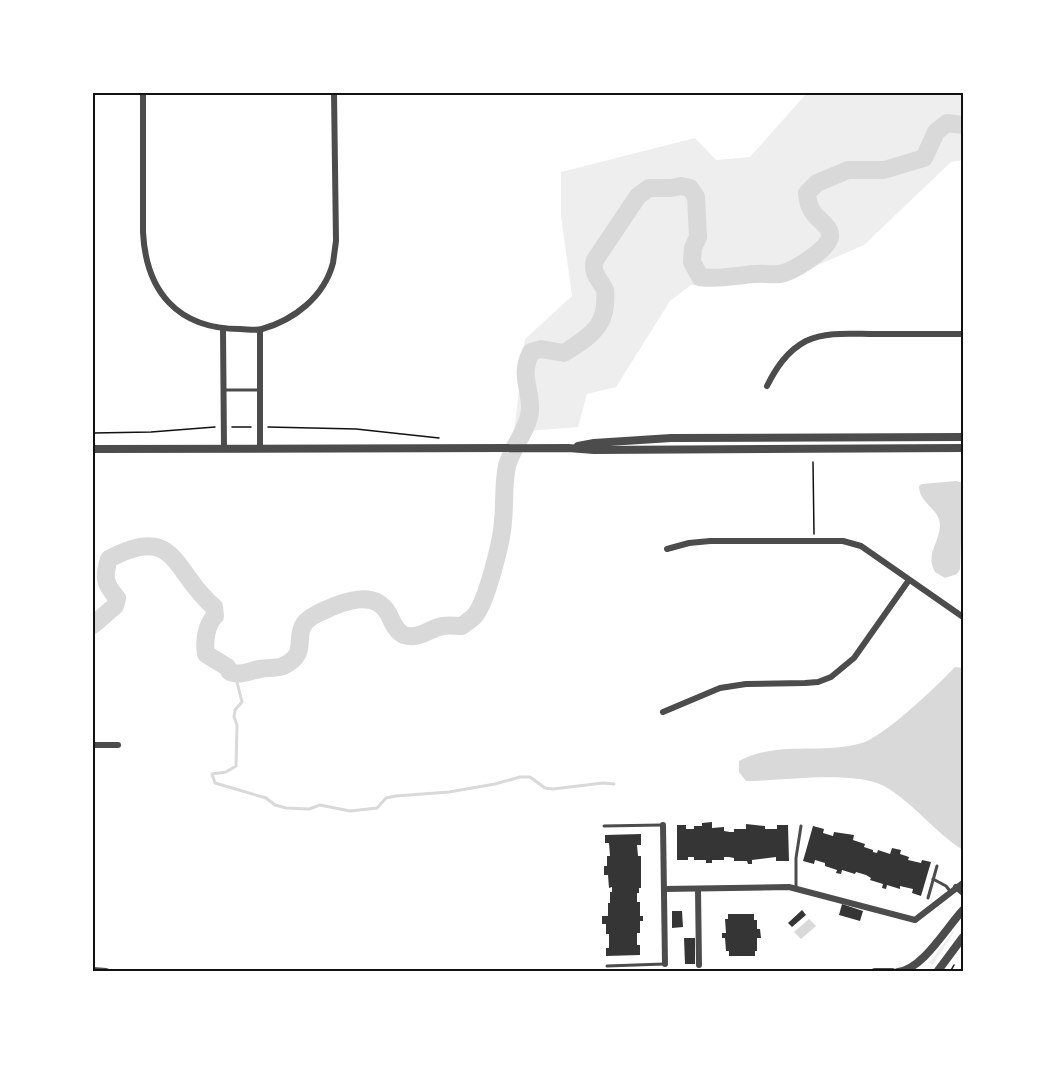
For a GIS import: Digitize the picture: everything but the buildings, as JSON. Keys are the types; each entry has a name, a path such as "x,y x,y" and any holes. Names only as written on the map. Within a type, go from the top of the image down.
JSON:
{"street":[{"path":"143,93 143,232 144,254 150,274 159,291 183,315 202,324 223,329 260,330 293,317 305,307 316,295 332,264 336,241 334,93"},
{"path":"223,329 224,449"},
{"path":"260,330 260,449"},
{"path":"767,386 780,363 791,351 817,337 840,334 963,333"},
{"path":"568,448 594,443 671,438 963,437"},
{"path":"93,449 963,448"},
{"path":"667,549 689,543 710,541 843,541 861,546 963,617"},
{"path":"663,712 720,688 746,684 805,684 831,677 854,658 909,580"},
{"path":"93,746 118,745"},
{"path":"663,825 665,964"},
{"path":"664,889 796,887 910,920 920,917 963,883"},
{"path":"698,888 699,965"},
{"path":"953,889 963,893"},
{"path":"879,971 896,972 909,969 920,961 963,910"},
{"path":"937,972 963,937"},
{"path":"93,971 106,972"}],"lane":[{"path":"223,390 260,390"},
{"path":"604,826 663,825"},
{"path":"796,887 796,858 801,826"},
{"path":"928,898 937,866"},
{"path":"933,879 953,889"},
{"path":"607,966 665,964"}],"path":[{"path":"93,433 151,432 201,427 260,427 356,429 447,439"},
{"path":"813,462 814,541"}],"shaded area":[{"path":"807,93 963,93 963,160 951,162 864,245 781,281 691,285 670,301 616,387 587,394 578,427 514,432 525,339 572,296 561,216 561,172 695,138 716,160 750,157"},
{"path":"956,481 963,483 960,569 957,574 945,578 935,572 931,560 939,532 939,520 922,497 919,486"},
{"path":"955,667 963,668 963,850 895,793 871,781 836,777 746,781 739,772 739,761 769,751 831,748 872,739 910,709"},
{"path":"809,919 816,926 801,939 794,932"},
{"path":"953,931 933,965 929,963"}],"waterway":[{"path":"93,625 115,606 117,598 106,580 109,559 131,549 148,546 161,549 172,556 214,607 215,616 206,634 206,654 227,667 230,672 241,673 280,667 291,661 298,651 301,630 306,622 318,613 348,601 366,599 375,601 388,613 396,629 404,635 420,635 443,626 462,626 475,616 480,607 497,555 504,514 507,466 529,418 530,403 526,368 531,352 541,349 564,353 597,328 604,313 605,290 595,273 595,260 638,196 649,188 681,186 690,188 696,197 698,237 693,248 692,262 700,277 785,273 808,260 823,248 830,237 827,227 813,212 808,202 807,193 817,183 848,170 884,170 924,158 936,132 947,123 963,125"},
{"path":"235,674 242,702 235,710 234,717 237,725 236,766 226,772 212,774 215,783 266,798 275,805 309,809 320,805 350,811 377,808 386,798 449,792 520,777 530,777 545,788 553,789 603,783 614,784"}]}
